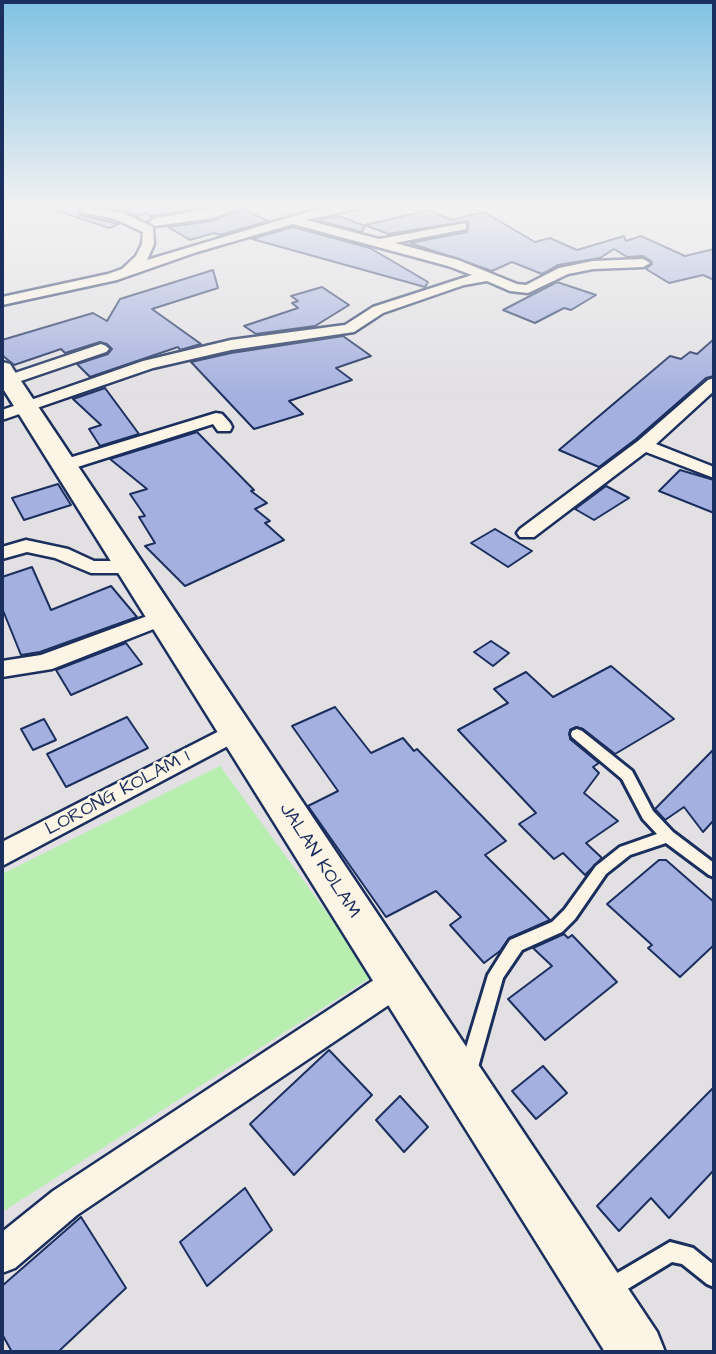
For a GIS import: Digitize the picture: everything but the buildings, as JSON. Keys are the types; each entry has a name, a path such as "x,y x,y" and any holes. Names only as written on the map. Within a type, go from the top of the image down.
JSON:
{"street":[{"path":"2,302 132,270"},
{"path":"471,270 515,288 528,289 568,270"},
{"path":"9,393 231,345 349,330 377,310 462,281 488,277"},
{"path":"9,393 101,349"},
{"path":"527,533 644,445 714,383"},
{"name":"JALAN KOLAM","path":"9,393 62,466 637,1352"},
{"path":"62,466 216,418 224,427"},
{"path":"644,445 714,473"},
{"path":"2,552 26,546 61,553 91,567 128,567"},
{"path":"2,669 44,663 161,618"},
{"name":"LORONG KOLAM 1","path":"2,855 235,732"},
{"path":"2,1255 65,1203 397,982"}],"lane":[{"path":"577,734 627,775 648,815 668,836 714,871"},
{"path":"464,1085 496,975 516,945 557,927 570,914 601,870 625,851 668,836"},
{"path":"600,1295 670,1252 686,1255 705,1267 714,1277"}],"green space":[{"path":"220,766 373,976 2,1212 2,874"}]}
